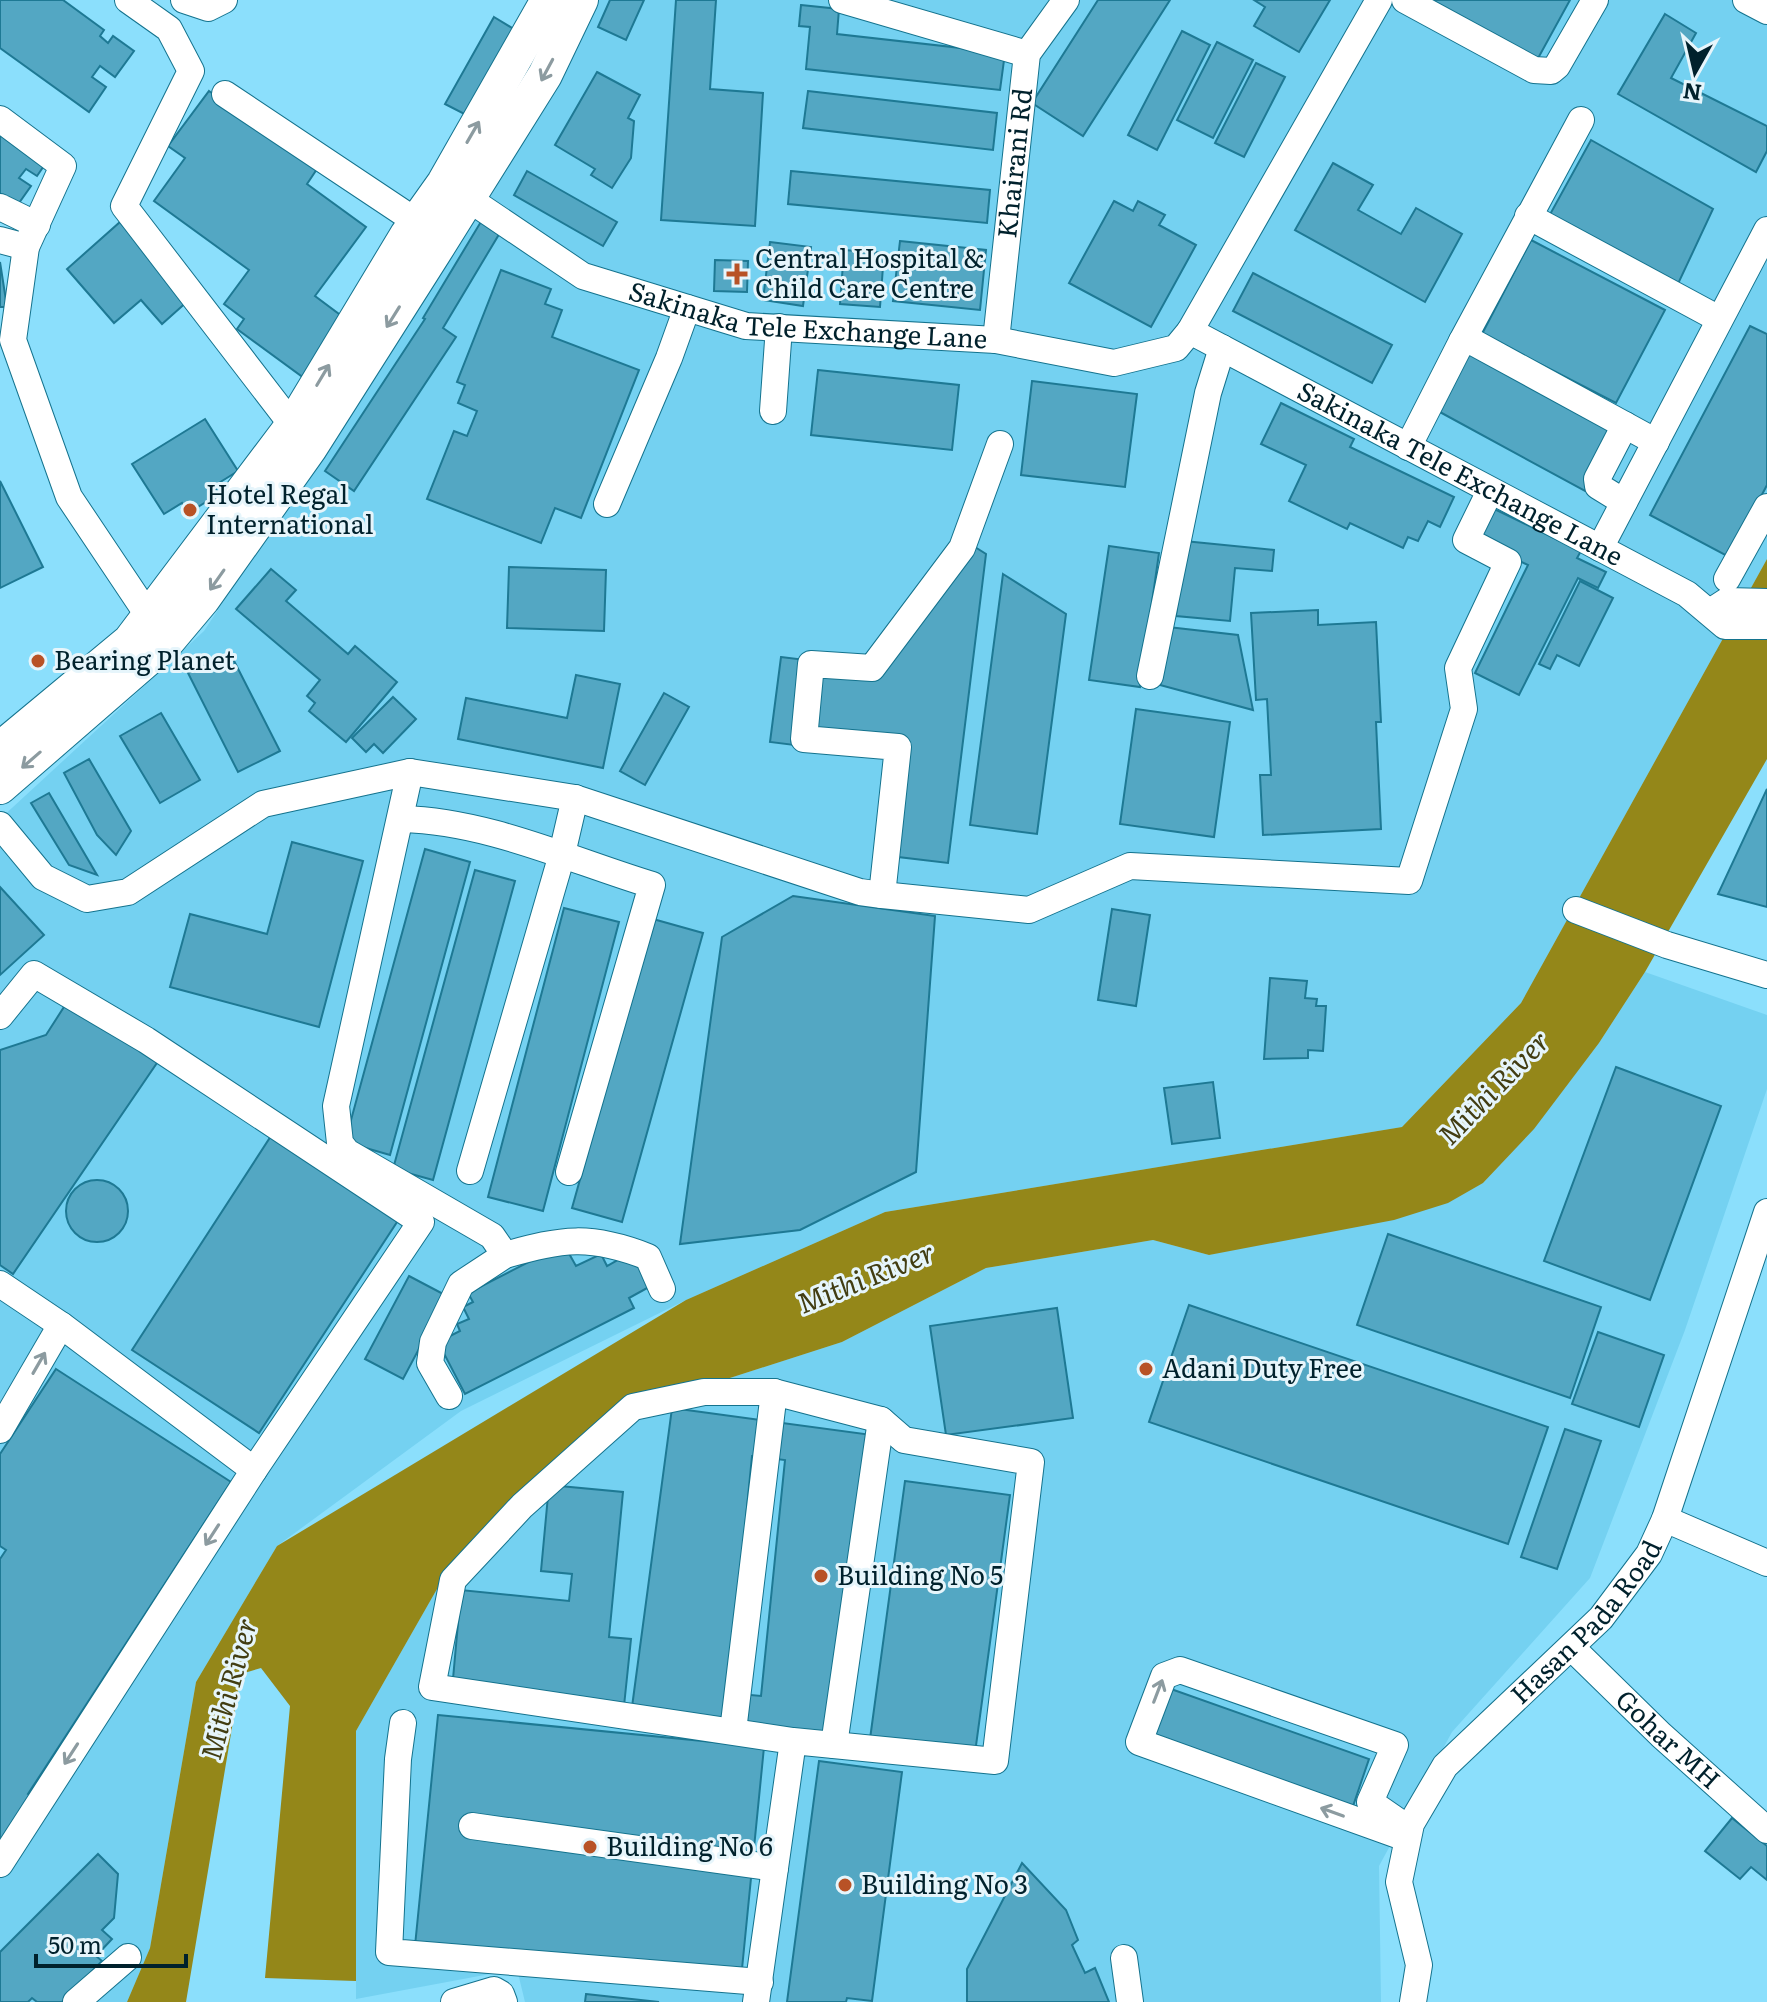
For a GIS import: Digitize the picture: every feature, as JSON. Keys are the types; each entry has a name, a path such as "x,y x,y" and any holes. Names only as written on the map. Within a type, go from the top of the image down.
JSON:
{"main road":[{"path":"456,190 548,0"},
{"path":"0,787 158,631 203,599 423,228 545,75 581,0"},
{"path":"0,749 130,641 158,631"}],"street":[{"path":"128,0 169,29 191,71 124,206 301,437"},
{"path":"169,29 186,2 208,8 224,0"},
{"path":"842,0 1027,54"},
{"name":"Khairani Rd","path":"996,340 1027,54 1066,0"},
{"name":"Sakinaka Tele Exchange Lane","path":"456,190 583,276 746,326 996,340 1114,363 1176,348 1190,331 1379,0"},
{"path":"1405,0 1534,70 1551,71 1561,61 1595,0"},
{"path":"1746,0 1767,11"},
{"path":"225,94 423,228"},
{"path":"0,119 63,166 32,236 6,340 69,497 158,631"},
{"path":"1408,447 1581,120"},
{"path":"0,207 32,236"},
{"path":"1528,216 1719,319"},
{"path":"1600,548 1767,230"},
{"path":"0,240 32,236"},
{"path":"607,504 687,308"},
{"path":"773,411 779,327"},
{"name":"Sakinaka Tele Exchange Lane","path":"1190,331 1687,594 1722,604"},
{"path":"1462,341 1471,341 1656,442"},
{"path":"1150,676 1208,393 1222,348"},
{"path":"652,397 662,411 658,430"},
{"path":"1624,502 1598,486 1597,479 1625,425"},
{"path":"882,895 898,747 804,739 811,664 872,668 962,548 1000,444"},
{"path":"0,825 43,877 87,899 128,892 263,804 410,772 575,798 860,892 882,895 1029,910 1130,866 1409,881 1464,709 1458,668 1508,562 1466,540 1490,491"},
{"path":"1722,604 1767,507"},
{"path":"1722,604 1767,602"},
{"path":"1722,604 1767,626"},
{"path":"410,772 402,819 344,1056 336,1106 340,1143 347,1152 492,1236 505,1255"},
{"path":"470,1171 561,858 575,798"},
{"path":"402,819 438,820 481,829 561,858 652,885 569,1172"},
{"path":"1576,910 1667,945 1767,975"},
{"path":"0,1016 34,974 146,1040 421,1222 254,1470 0,1864"},
{"name":"Hasan Pada Road","path":"1413,2002 1419,1965 1399,1882 1407,1834 1445,1766 1601,1618 1649,1554 1665,1519 1767,1212"},
{"path":"449,1396 430,1363 433,1342 461,1284 505,1255 564,1239 626,1248 648,1257 662,1289"},
{"path":"0,1284 61,1325 254,1470"},
{"path":"0,1430 61,1325"},
{"path":"704,1392 774,1392 881,1420 904,1440 1031,1462 995,1761 834,1745 792,1746 733,1731 432,1687 453,1580 522,1506 633,1407 704,1392"},
{"path":"733,1731 774,1392"},
{"path":"834,1745 881,1420"},
{"path":"1665,1519 1767,1563"},
{"name":"Gohar MH","path":"1571,1647 1661,1735 1767,1830"},
{"path":"1180,1670 1395,1745 1370,1802 1407,1834 1139,1742 1164,1676 1180,1670"},
{"path":"403,1723 398,1759 389,1952 758,1992 792,1746"},
{"path":"472,1826 775,1868"},
{"path":"76,2002 128,1957"},
{"path":"1124,1958 1130,2002"},
{"path":"454,2002 494,1990 501,1994 504,2002"}],"shaded area":[{"path":"597,0 1767,0 1767,559 1521,1003 1402,1127 885,1212 686,1300 461,1411 277,1546 196,1682 150,1948 127,2002 0,2002 0,819 204,631 494,191"},
{"path":"1645,972 1767,1015 1767,1089 1685,1330 1590,1578 1452,1732 1379,1866 1381,2002 525,2002 517,1969 356,1999 356,1731 453,1561 609,1417 842,1342 986,1268 1153,1240 1209,1255 1483,1183 1533,1129 1599,1043"}],"water":[{"name":"Mithi River","path":"1767,559 1767,759 1645,972 1599,1043 1534,1129 1483,1183 1448,1203 1394,1220 1209,1255 1153,1240 986,1268 842,1342 609,1417 453,1561 356,1731 356,1981 265,1978 290,1706 261,1668 241,1674 186,2002 127,2002 150,1948 196,1682 277,1546 686,1300 885,1212 1402,1127 1521,1003"}],"building":[{"path":"0,0 63,0 104,30 100,36 108,43 113,36 134,51 115,77 100,66 92,77 106,87 89,112 0,48"},
{"path":"610,0 644,0 626,40 598,27"},
{"path":"676,0 716,0 710,89 763,93 755,226 661,220"},
{"path":"1098,0 1170,0 1083,136 1032,103"},
{"path":"1254,0 1330,0 1299,52 1254,26 1265,7"},
{"path":"1423,0 1570,0 1536,62"},
{"path":"801,5 839,9 837,34 1005,53 1000,90 806,69 810,27 799,26"},
{"path":"1665,14 1696,33 1671,78 1767,126 1767,151 1756,172 1618,94"},
{"path":"494,17 522,34 474,119 445,104"},
{"path":"1182,31 1210,45 1157,150 1128,135"},
{"path":"1217,42 1253,60 1213,138 1177,120"},
{"path":"1256,63 1285,77 1244,157 1215,143"},
{"path":"597,72 640,95 628,118 634,121 631,158 612,188 591,175 595,169 555,145"},
{"path":"209,91 317,169 307,184 366,227 315,296 347,320 304,378 237,329 244,319 224,304 249,270 154,201 185,158 168,146"},
{"path":"808,91 997,113 993,150 803,128"},
{"path":"0,128 48,160 37,176 26,169 19,178 31,186 19,203 0,194"},
{"path":"1591,140 1713,209 1677,286 1548,218"},
{"path":"1333,163 1373,185 1358,210 1401,234 1416,208 1462,234 1425,302 1295,230"},
{"path":"527,171 617,222 603,246 514,195"},
{"path":"791,171 990,190 987,223 788,204"},
{"path":"1114,201 1133,211 1138,201 1165,215 1159,225 1196,245 1151,327 1069,283"},
{"path":"482,220 501,231 443,328 456,337 354,491 325,471 425,319"},
{"path":"120,222 189,300 162,324 141,300 114,323 67,269"},
{"path":"1531,240 1665,310 1616,403 1482,334"},
{"path":"900,241 986,250 980,310 893,301"},
{"path":"770,242 811,247 803,306 763,300"},
{"path":"844,250 884,253 880,307 840,304"},
{"path":"715,260 748,261 747,292 714,291"},
{"path":"0,262 7,307 0,307"},
{"path":"501,270 551,289 545,304 562,310 552,337 639,370 581,518 555,508 541,543 427,499 454,431 467,436 477,411 458,403 465,385 457,382"},
{"path":"1253,273 1392,345 1372,383 1233,311"},
{"path":"1750,326 1767,334 1767,485 1729,557 1650,515"},
{"path":"1471,351 1617,431 1585,491 1438,411"},
{"path":"818,370 959,385 952,450 811,435"},
{"path":"1032,381 1137,394 1125,487 1021,475"},
{"path":"1281,403 1354,439 1350,447 1454,497 1440,527 1428,521 1418,541 1408,537 1403,548 1350,523 1347,529 1289,501 1306,465 1261,444"},
{"path":"205,419 238,471 214,486 219,494 188,513 182,503 164,514 132,464"},
{"path":"0,481 43,567 0,588"},
{"path":"1490,507 1581,551 1577,558 1606,572 1598,588 1578,578 1519,695 1475,673 1528,565 1474,539"},
{"path":"1184,541 1274,550 1272,571 1235,568 1230,621 1176,616"},
{"path":"1109,546 1159,553 1140,687 1089,680"},
{"path":"975,547 986,554 948,863 890,856 900,744 808,734 814,675 872,679"},
{"path":"509,567 606,570 604,631 507,628"},
{"path":"271,569 296,590 286,601 348,654 355,646 397,682 346,742 309,711 315,703 307,696 320,680 236,609"},
{"path":"1003,574 1066,614 1037,834 970,825"},
{"path":"1580,581 1613,598 1579,666 1557,655 1550,669 1539,664"},
{"path":"1318,610 1318,625 1376,622 1381,722 1376,722 1381,829 1263,835 1260,775 1271,775 1267,699 1256,700 1251,613"},
{"path":"1168,627 1238,635 1253,710 1160,685"},
{"path":"230,653 280,751 238,772 188,673"},
{"path":"781,657 806,660 794,745 770,742"},
{"path":"576,675 620,684 603,768 458,739 466,698 567,718"},
{"path":"664,693 689,707 645,785 620,771"},
{"path":"393,697 416,719 383,753 374,744 366,752 352,738"},
{"path":"1136,709 1230,722 1214,837 1120,824"},
{"path":"161,713 200,780 160,803 120,736"},
{"path":"89,759 131,831 116,855 97,835 64,773"},
{"path":"1767,789 1767,907 1718,894"},
{"path":"49,793 97,875 69,865 31,803"},
{"path":"292,842 363,861 319,1027 170,987 190,914 267,934"},
{"path":"425,849 470,862 390,1155 345,1142"},
{"path":"475,870 515,881 433,1180 393,1169"},
{"path":"0,887 44,935 0,975"},
{"path":"793,896 935,916 916,1172 800,1230 680,1244 722,937"},
{"path":"564,908 619,922 543,1211 488,1197"},
{"path":"1112,909 1150,915 1136,1006 1098,1000"},
{"path":"653,919 703,933 622,1222 572,1208"},
{"path":"1270,978 1307,981 1305,998 1317,999 1316,1006 1326,1006 1323,1051 1308,1050 1308,1058 1264,1059"},
{"path":"71,996 161,1057 13,1274 0,1265 0,1050 46,1035"},
{"path":"1616,1067 1721,1106 1650,1300 1544,1261"},
{"path":"1213,1082 1220,1138 1172,1144 1164,1088"},
{"path":"271,1136 399,1219 259,1433 132,1350"},
{"path":"97,1180 109,1182 119,1189 126,1199 126,1223 119,1233 109,1240 97,1242 85,1240 75,1233 68,1223 66,1211 68,1199 75,1189 85,1182"},
{"path":"1388,1234 1601,1307 1570,1398 1357,1325"},
{"path":"554,1249 567,1250 576,1266 601,1254 607,1266 632,1252 649,1287 629,1298 634,1308 465,1394 438,1342 460,1331 457,1324 469,1319 463,1307 473,1302 468,1293"},
{"path":"409,1276 447,1296 403,1379 365,1359"},
{"path":"1189,1305 1548,1427 1508,1544 1149,1422"},
{"path":"1057,1308 1073,1418 946,1435 930,1326"},
{"path":"1598,1332 1664,1355 1639,1427 1572,1404"},
{"path":"56,1369 231,1482 28,1794 37,1799 0,1856 0,1559 6,1550 0,1546 0,1454"},
{"name":"Building No 5","path":"672,1408 887,1437 847,1736 632,1707","holes":["752,1456 785,1460 761,1696 729,1693"]},
{"path":"1565,1429 1601,1441 1557,1569 1521,1557"},
{"path":"905,1481 1010,1495 975,1753 870,1739"},
{"path":"549,1485 623,1492 609,1637 631,1639 624,1706 452,1690 461,1590 569,1601 572,1574 541,1571"},
{"path":"1171,1689 1369,1759 1351,1812 1152,1742"},
{"name":"Building No 6","path":"438,1715 764,1747 741,1979 415,1946"},
{"name":"Building No 3","path":"819,1761 902,1772 872,2001 847,1998 846,2002 787,2002"},
{"path":"1732,1818 1767,1846 1767,1880 1751,1867 1740,1879 1705,1851"},
{"path":"98,1854 118,1874 114,1918 102,1930 112,1939 96,1956 102,1961 62,2002 37,2002 32,1998 28,2002 0,2002 0,1952"},
{"path":"1022,1863 1066,1910 1078,1940 1072,1945 1085,1973 1095,1968 1109,2002 967,2002 967,1969"},
{"path":"586,1994 659,2002 585,2002"}],"place":[{"name":"Central Hospital & Child Care Centre","path":"737,274"},
{"name":"Hotel Regal International","path":"190,510"},
{"name":"Bearing Planet","path":"38,661"},
{"name":"Adani Duty Free","path":"1146,1369"},
{"name":"Building No 5","path":"821,1576"},
{"name":"Building No 6","path":"590,1847"},
{"name":"Building No 3","path":"845,1885"}]}
